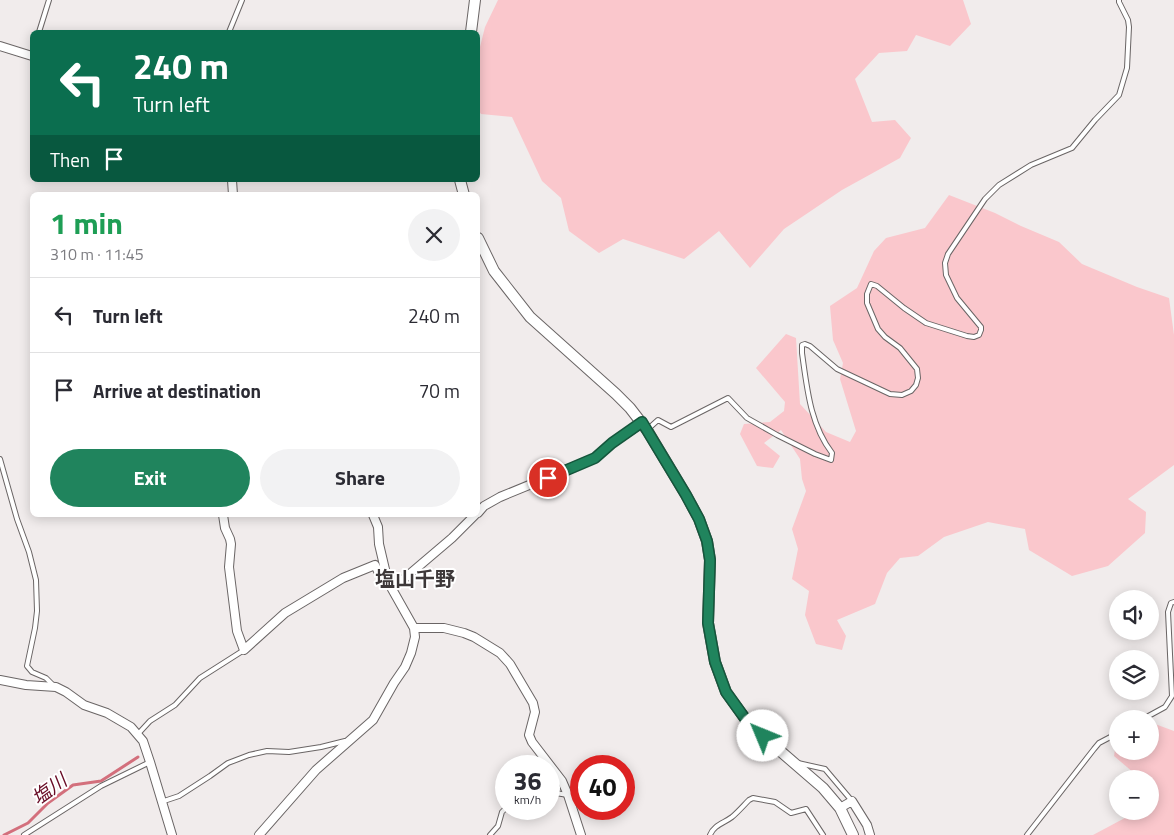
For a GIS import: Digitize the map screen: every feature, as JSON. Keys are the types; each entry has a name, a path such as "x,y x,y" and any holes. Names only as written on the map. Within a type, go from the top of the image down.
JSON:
{"street":[{"path":"470,30 475,0"},
{"path":"0,46 30,54"},
{"path":"480,242 494,271 530,317 616,394 644,426 686,495 699,519 707,541 710,560 708,623 715,662 726,692 749,724 823,788 840,808 853,835"},
{"path":"480,510 500,497 595,458 612,443 644,426"},
{"path":"223,517 231,544 229,567 237,631 244,650 285,613 343,578 375,565 380,575 387,578"},
{"path":"259,835 316,770 373,720 411,653 415,637 414,628 387,578 378,527 374,517"},
{"path":"392,589 452,538 473,517"},
{"path":"414,628 444,628 464,633 500,653 510,664 533,703 535,712 530,728 532,742 562,781 581,835"},
{"path":"0,680 26,685 56,687 84,705 107,714 131,727 143,741 172,835"},
{"path":"840,808 852,801 867,826 870,835"}],"lane":[{"path":"40,30 49,0"},
{"path":"230,30 242,0"},
{"path":"644,426 658,420 670,427 728,398 747,418 792,443 831,460 832,453 817,428 810,406 802,345 810,346 837,369 890,394 902,395 911,391 916,385 918,378 917,370 900,348 878,329 867,303 867,294 871,284 877,286 926,323 967,336 974,337 979,335 981,326 957,298 946,275 945,263 948,254 985,199 998,185 1031,164 1072,148 1095,120 1119,96 1127,68 1129,27 1119,0"},
{"path":"0,459 17,519 30,552 36,580 37,611 27,666 32,672 46,678 56,687"},
{"path":"1159,711 1166,707 1172,696 1168,612 1169,606 1174,602"},
{"path":"138,734 150,721 175,704 200,678 244,650"},
{"path":"1027,835 1099,743 1109,738"},
{"path":"161,802 179,796 228,763 249,755 267,751 289,752 349,740"},
{"path":"24,835 101,786 150,762"},
{"path":"794,762 825,769 852,801"},
{"path":"560,794 568,795"},
{"path":"710,835 716,826 732,817 753,798 775,802 790,813 806,810 823,835"},
{"path":"490,835 498,826 500,820"}],"shaded area":[{"path":"498,0 963,0 971,24 950,46 916,35 907,51 879,53 855,79 872,122 895,120 911,138 900,158 842,190 784,229 750,268 719,231 684,259 623,239 599,253 569,231 561,198 542,181 512,117 480,113 480,47 485,27"},
{"path":"949,195 995,213 1059,242 1082,264 1169,298 1174,335 1174,465 1128,499 1146,512 1145,533 1108,566 1072,576 1029,550 1025,529 988,522 944,537 918,556 900,558 887,573 875,604 837,620 846,636 842,650 816,644 805,615 809,591 792,579 798,549 792,529 806,491 802,479 800,459 781,430 764,443 780,456 773,468 757,466 740,434 744,424 770,422 784,411 785,402 756,368 786,334 796,338 800,404 826,432 850,442 856,431 840,379 843,363 833,340 830,306 857,288 874,251 886,238 925,228"},
{"path":"1159,725 1174,731 1174,835 1093,835 1121,820 1159,820 1159,770 1130,770 1119,760 1159,760"}],"waterway":[{"name":"塩川","path":"4,835 28,823 48,803 73,785 101,781 138,757"}],"district":[{"name":"塩山千野","path":"415,579"}],"route":[{"path":"548,478 595,458 612,443 642,422 686,495 699,519 707,541 710,560 708,623 715,662 726,692 749,724 763,736"}]}
